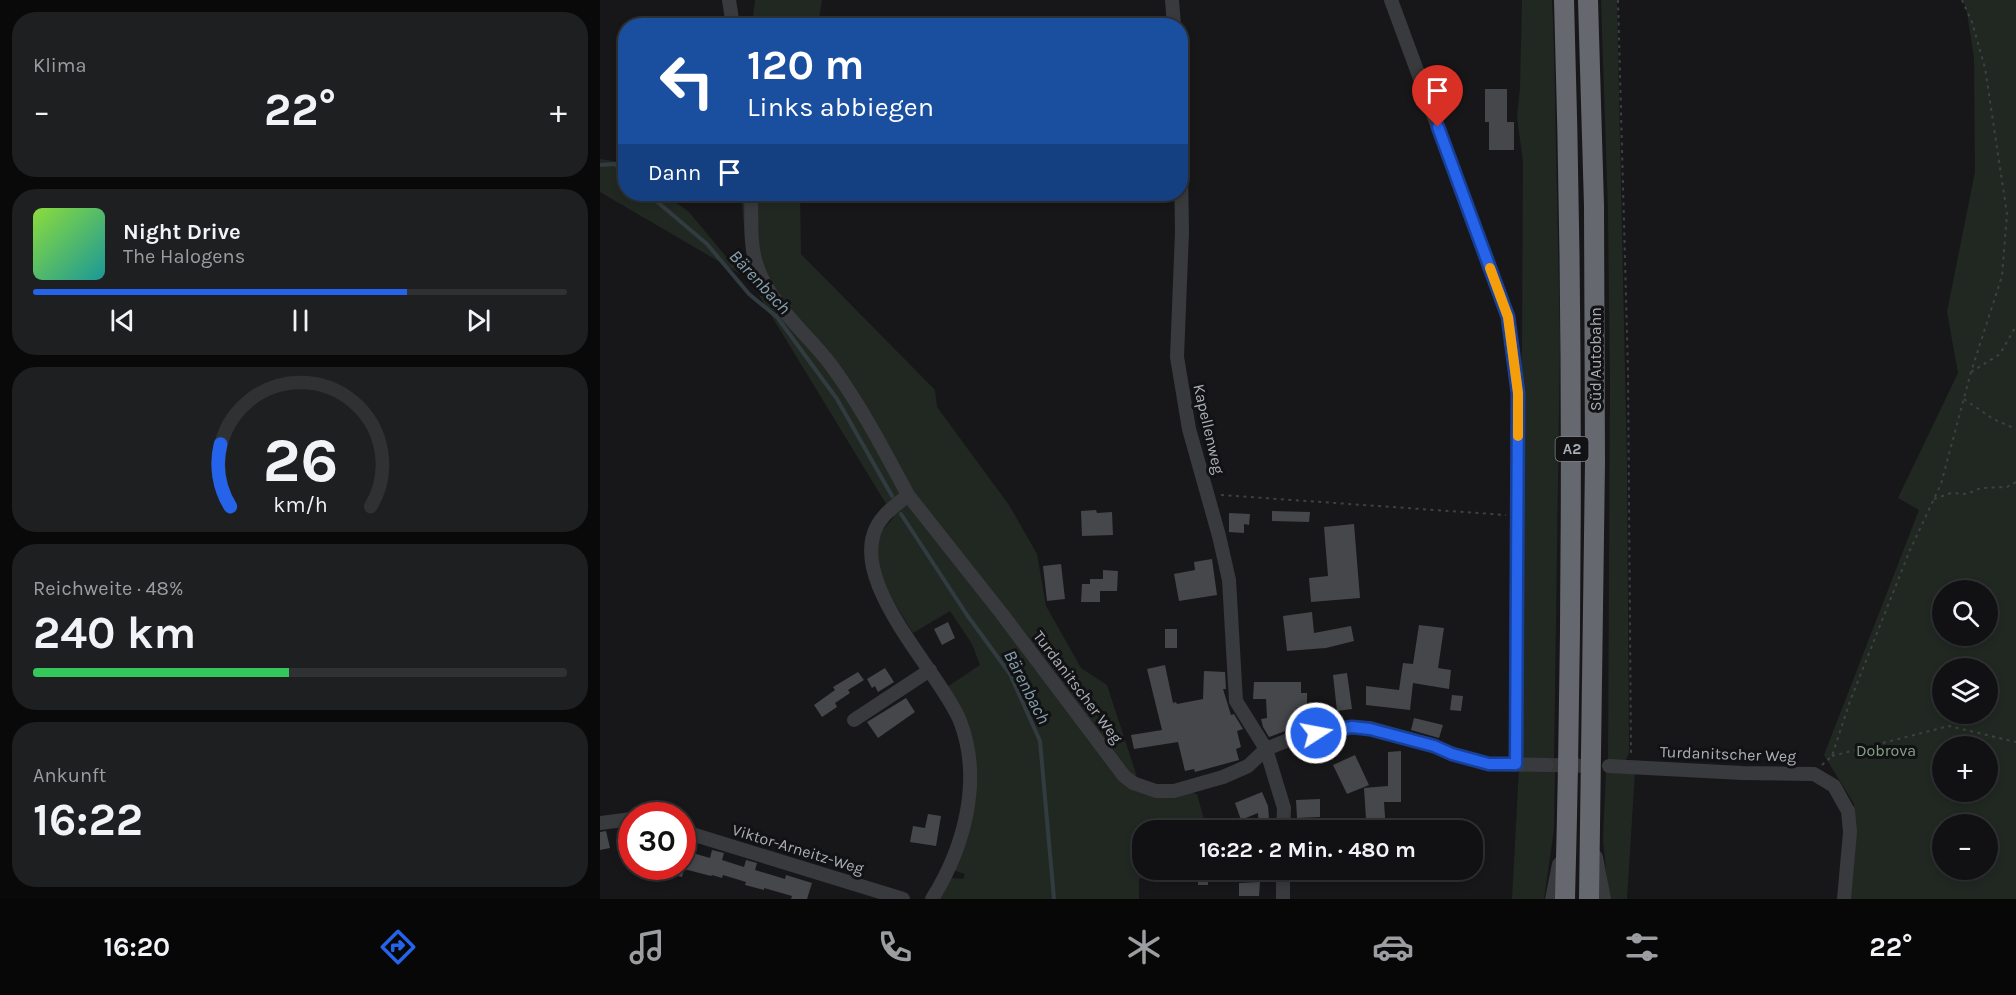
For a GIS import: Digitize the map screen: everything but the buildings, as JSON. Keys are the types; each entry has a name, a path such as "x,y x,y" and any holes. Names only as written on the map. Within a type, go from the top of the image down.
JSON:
{"highway":[{"name":"Süd Autobahn","path":"1564,0 1570,205 1572,443 1565,899"},
{"name":"Süd Autobahn","path":"1588,0 1594,207 1596,463 1588,899"}],"street":[{"path":"729,0 732,18"},
{"path":"1172,0 1173,18"},
{"path":"1391,0 1508,317 1518,393 1516,764"},
{"name":"Turdanitscher Weg","path":"751,201 753,251 760,275 770,291 829,363 860,406 908,495 1002,614 1124,776 1133,783 1156,791 1174,791 1223,777 1248,766 1266,749 1296,737 1352,727 1370,729 1434,746 1452,754 1489,764 1547,765"},
{"name":"Kapellenweg","path":"1182,201 1177,357 1189,429 1220,536 1229,580 1236,701 1266,749"},
{"path":"908,495 883,516 876,529 870,561 874,578 884,600 960,721 968,752 970,780 960,839 952,864 932,899"},
{"path":"854,720 930,670"},
{"path":"1266,749 1284,808 1283,820"},
{"name":"Turdanitscher Weg","path":"1609,766 1742,773 1814,774 1834,786 1848,811 1850,832 1844,899"},
{"path":"600,823 618,821"},
{"path":"1552,899 1567,826"},
{"path":"1590,826 1604,899"},
{"name":"Viktor-Arneitz-Weg","path":"696,835 903,899"},
{"path":"1283,880 1283,899"}],"path":[{"path":"1618,0 1628,371 1631,766"},
{"path":"1814,774 1832,756 1850,701 1910,550 1941,484 1971,372 2002,276 2007,214 1985,68 1972,22 1962,0"},
{"path":"1971,372 2000,354 2016,326"},
{"path":"1964,398 1993,419 2016,429"},
{"path":"1934,499 1951,493 1967,494 1981,488 2007,487 2016,482"},
{"path":"1209,501 1221,495 1518,516"},
{"path":"1832,756 1949,726 2016,742"}],"green space":[{"path":"755,0 822,0 819,18 753,18"},
{"path":"1522,0 1552,0 1560,339 1554,763 1522,762 1520,387 1523,162 1517,117"},
{"path":"1601,0 1617,0 1627,463 1629,753 1625,761 1608,764 1610,385 1608,210"},
{"name":"Dobrova","path":"1963,0 2016,0 2016,899 1850,899 1854,804 1824,755 1919,510 1898,498 1958,373 1947,312 1975,172 1974,58"},
{"path":"600,159 618,162 618,201 673,201 688,211 729,260 747,259 742,201 800,201 801,254 935,390 937,407 1009,505 1037,554 1046,606 1081,668 1107,685 1138,780 1197,794 1204,820 1132,820 1132,880 1139,880 1139,899 938,899 951,878 963,879 965,874 953,870 974,779 947,687 980,665 972,644 950,611 913,633 899,610 885,585 877,558 882,532 894,517 749,279 600,192"},
{"path":"1555,768 1554,829 1544,899 1512,899 1519,769"},
{"path":"1606,770 1635,771 1627,899 1609,899 1603,840"}],"waterway":[{"name":"Bärenbach","path":"600,165 615,164 618,167"},
{"name":"Bärenbach","path":"656,201 707,244 749,294 777,317 837,399 892,496"},
{"name":"Bärenbach","path":"901,514 967,615 1010,674 1040,741 1054,899"}],"tunnel":[{"path":"1547,765 1598,766"}],"slow traffic":[{"path":"1490,268 1508,317 1518,393 1518,436"}],"route":[{"path":"1316,733 1352,727 1370,729 1489,764 1516,764 1518,393 1508,317 1438,127"}]}
